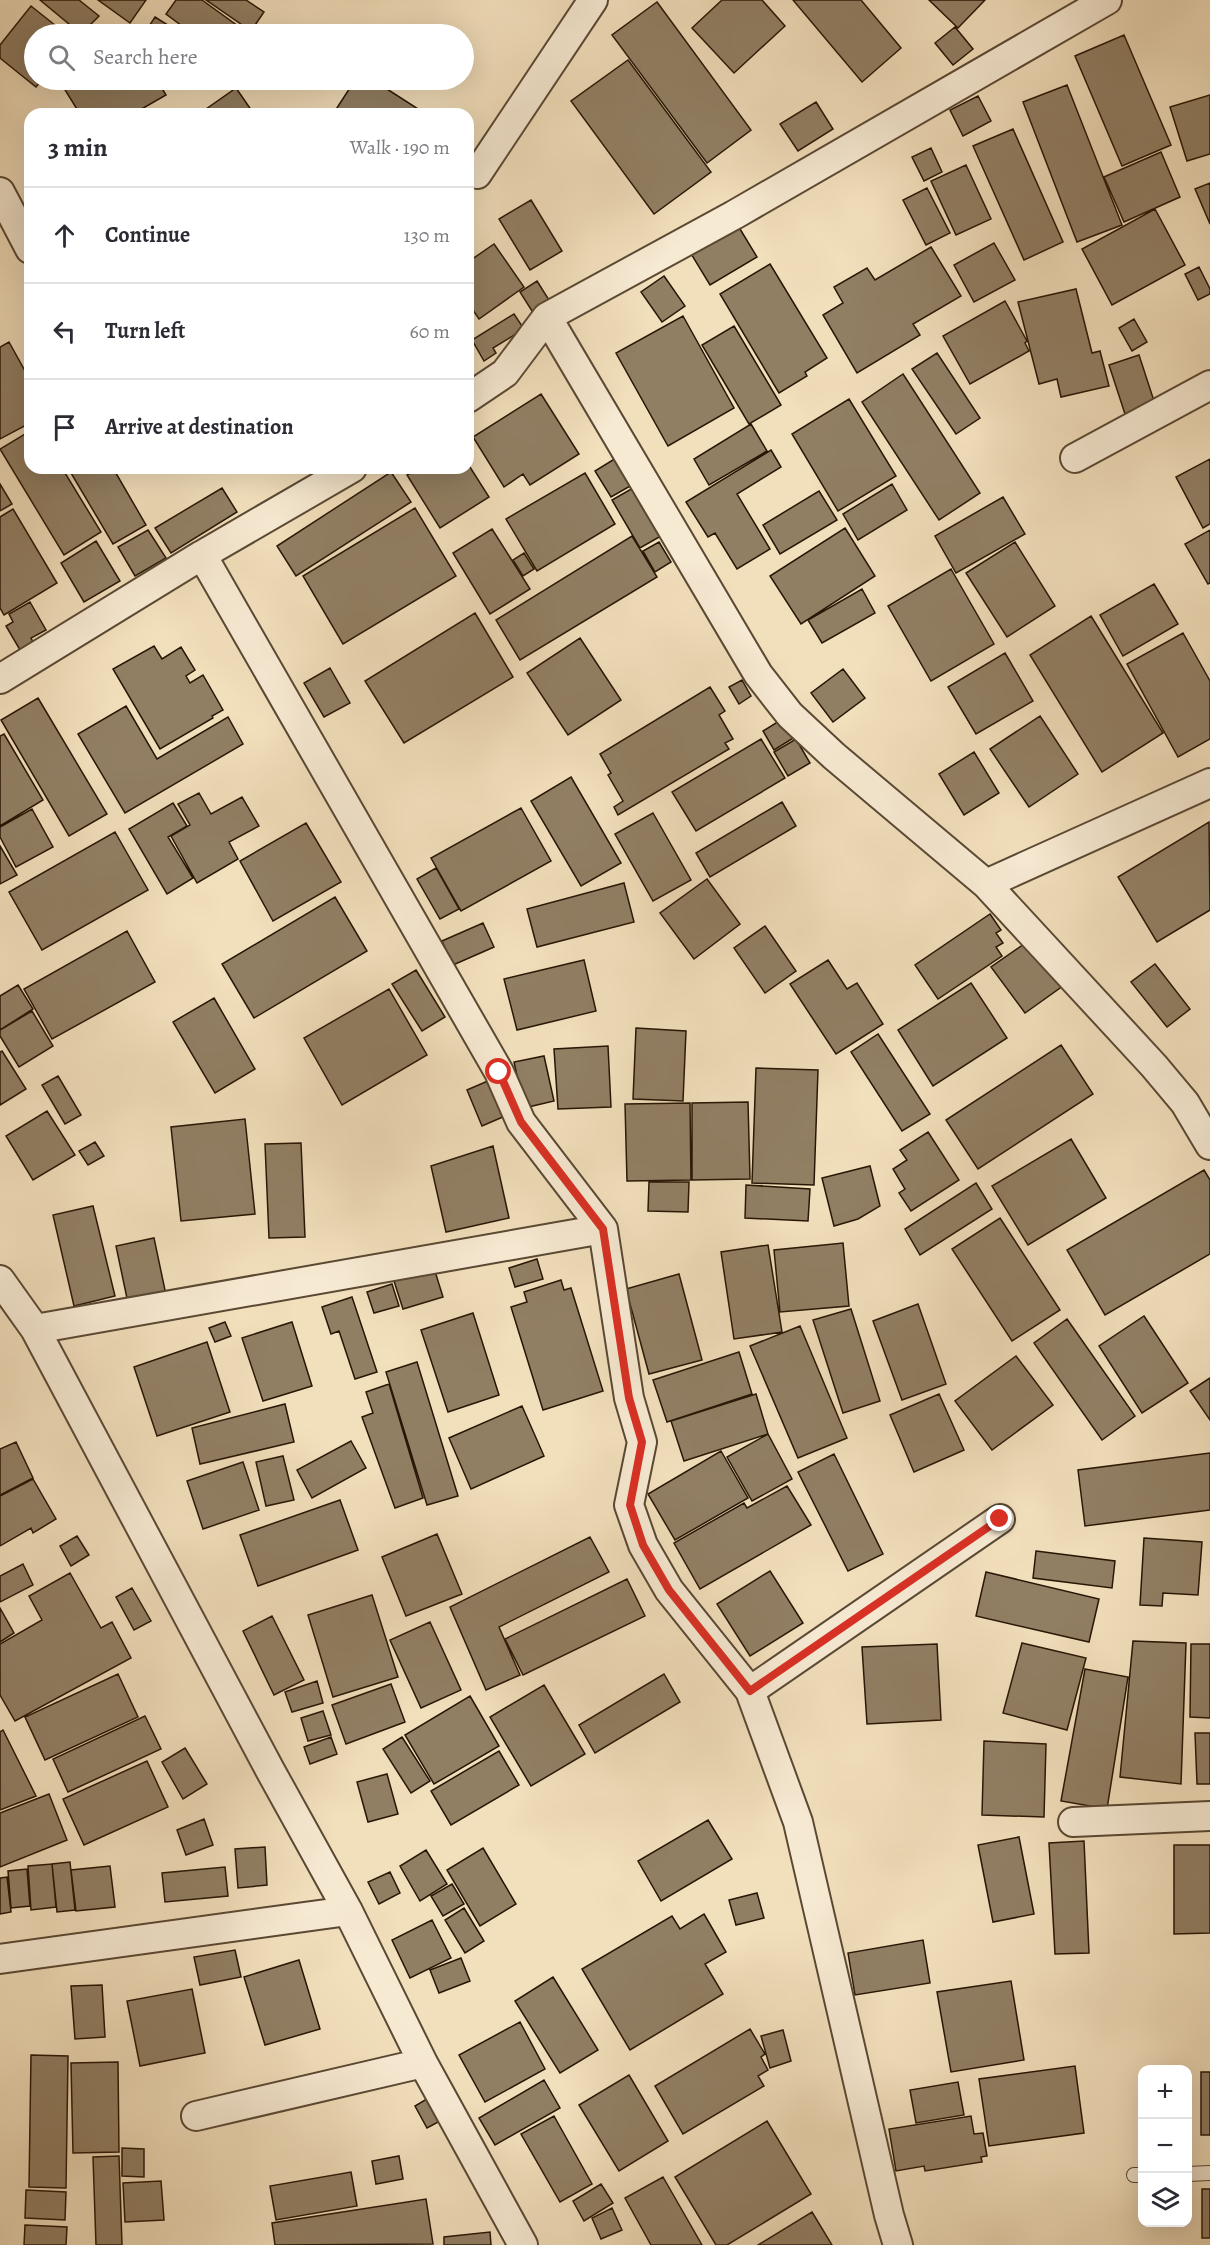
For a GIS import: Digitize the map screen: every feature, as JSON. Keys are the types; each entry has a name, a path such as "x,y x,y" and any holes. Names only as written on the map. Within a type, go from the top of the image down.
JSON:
{"street":[{"path":"477,174 593,0"},
{"path":"474,394 505,373 547,317 744,210 1107,0"},
{"path":"0,192 24,238"},
{"path":"547,317 758,674 790,715 834,756 986,884 1154,1066 1185,1103 1210,1145"},
{"path":"1075,458 1210,385"},
{"path":"0,679 202,555 342,474"},
{"path":"202,555 499,1072 521,1122 603,1229 629,1398 642,1442 630,1505 643,1545 669,1590 750,1691 798,1822 889,2215 898,2245"},
{"path":"986,884 1210,783"},
{"path":"35,1329 603,1229"},
{"path":"0,1280 35,1329 348,1911 423,2063 523,2245"},
{"path":"750,1691 1000,1519"},
{"path":"1073,1822 1210,1816"},
{"path":"0,1959 348,1911"},
{"path":"196,2116 423,2063"}],"lane":[{"path":"1192,2174 1210,2173"}],"building":[{"path":"40,0 79,0 99,16 91,24 69,24"},
{"path":"98,0 146,0 130,23"},
{"path":"176,0 202,0 235,24 180,24 166,14"},
{"path":"206,0 246,0 264,12 256,24 241,24"},
{"path":"722,0 762,0 785,26 734,73 692,28"},
{"path":"793,0 861,0 901,48 862,82"},
{"path":"929,0 985,0 958,28"},
{"path":"657,2 751,130 707,163 612,35"},
{"path":"31,6 54,24 24,24 24,77 0,58 0,45"},
{"path":"155,17 166,24 150,24"},
{"path":"955,27 973,49 953,65 935,43"},
{"path":"1124,35 1171,145 1122,166 1075,56"},
{"path":"628,60 711,172 654,214 571,101"},
{"path":"1067,85 1122,225 1077,242 1023,102"},
{"path":"65,90 163,90 166,95 143,108 76,108"},
{"path":"233,90 237,90 250,108 208,108"},
{"path":"349,90 389,90 417,108 337,108"},
{"path":"1210,95 1210,154 1187,161 1170,107"},
{"path":"978,96 991,121 963,136 950,110"},
{"path":"816,102 833,129 798,151 780,124"},
{"path":"1013,129 1063,242 1024,260 973,146"},
{"path":"931,148 942,172 924,181 912,157"},
{"path":"1161,152 1180,197 1124,222 1104,177"},
{"path":"966,165 991,219 956,235 931,181"},
{"path":"1210,183 1210,224 1195,189"},
{"path":"927,188 950,233 926,245 903,200"},
{"path":"531,200 562,251 530,270 499,219"},
{"path":"1155,209 1185,265 1112,305 1082,249"},
{"path":"737,224 757,257 710,285 690,252"},
{"path":"994,243 1015,280 974,302 954,265"},
{"path":"494,244 524,287 479,319 474,312 474,258"},
{"path":"931,247 961,296 913,324 920,335 857,373 823,315 843,303 834,287 867,268 875,280"},
{"path":"770,264 827,358 805,372 807,376 779,393 720,294"},
{"path":"1199,267 1210,289 1210,294 1198,300 1185,274"},
{"path":"664,276 685,306 662,322 641,292"},
{"path":"537,281 554,308 537,319 520,292"},
{"path":"1076,289 1092,353 1100,351 1109,386 1061,397 1057,379 1039,384 1018,302"},
{"path":"1005,301 1027,341 1025,343 1029,351 970,384 943,336"},
{"path":"514,314 524,329 493,348 496,353 484,361 474,344 474,339"},
{"path":"683,316 734,408 668,446 616,353"},
{"path":"1134,319 1147,342 1132,351 1119,328"},
{"path":"734,326 781,405 749,424 702,345"},
{"path":"9,342 24,369 24,426 0,439 0,347"},
{"path":"937,353 980,418 956,434 912,369"},
{"path":"1139,355 1155,404 1125,414 1109,365"},
{"path":"903,374 980,493 939,520 862,402"},
{"path":"541,394 579,454 530,485 523,474 504,487 474,436"},
{"path":"849,399 896,476 838,511 792,434"},
{"path":"751,424 767,451 709,485 694,459"},
{"path":"24,435 24,474 66,474 101,532 64,555 0,449"},
{"path":"771,450 781,467 737,494 770,549 737,569 715,533 708,537 686,502"},
{"path":"616,458 632,485 611,497 595,471"},
{"path":"1210,459 1210,524 1203,528 1176,477"},
{"path":"474,473 489,497 440,528 407,475"},
{"path":"585,473 615,524 537,571 506,519"},
{"path":"72,474 116,474 146,525 113,544"},
{"path":"388,474 392,474 411,502 296,576 277,546"},
{"path":"0,484 12,504 0,511"},
{"path":"892,484 907,510 858,540 843,514"},
{"path":"222,488 237,512 171,553 155,528"},
{"path":"633,488 661,536 640,548 612,500"},
{"path":"819,491 837,520 780,554 763,525"},
{"path":"1003,497 1025,534 956,573 935,536"},
{"path":"415,508 456,576 343,644 303,576"},
{"path":"13,509 57,583 4,615 0,608 0,517"},
{"path":"845,528 875,576 801,624 770,576"},
{"path":"492,529 530,589 490,614 453,553"},
{"path":"148,530 166,558 135,576 118,547"},
{"path":"1210,530 1210,583 1208,584 1185,544"},
{"path":"632,536 657,577 520,660 496,620"},
{"path":"96,541 120,581 84,602 61,563"},
{"path":"659,542 671,562 655,572 643,551"},
{"path":"1015,542 1055,606 1007,637 966,573"},
{"path":"524,553 534,569 523,576 513,560"},
{"path":"951,569 994,644 931,681 888,606"},
{"path":"1154,584 1178,624 1123,656 1100,615"},
{"path":"862,589 875,613 822,643 808,620"},
{"path":"30,602 46,630 31,638 33,642 20,650 6,626 13,622 9,614"},
{"path":"475,613 513,677 404,743 365,681"},
{"path":"1091,616 1163,733 1102,772 1030,655"},
{"path":"1183,633 1210,681 1210,739 1178,757 1127,664"},
{"path":"580,638 621,700 568,735 527,673"},
{"path":"154,646 162,659 181,647 195,670 186,676 190,683 203,675 223,710 160,749 113,669"},
{"path":"1005,653 1033,701 976,734 948,687"},
{"path":"330,668 350,703 324,717 304,683"},
{"path":"843,669 865,698 833,722 811,693"},
{"path":"742,680 751,696 739,704 729,687"},
{"path":"710,687 725,711 719,715 733,739 725,743 729,749 618,815 614,807 623,801 608,775 611,773 600,754"},
{"path":"38,698 107,814 69,836 1,720"},
{"path":"126,706 157,759 228,717 243,744 125,813 78,734"},
{"path":"1040,716 1078,774 1029,807 990,749"},
{"path":"784,718 795,737 774,750 763,731"},
{"path":"4,734 43,800 0,826 0,736"},
{"path":"761,739 785,778 696,831 672,792"},
{"path":"796,739 810,763 788,776 774,752"},
{"path":"974,752 999,793 964,815 939,774"},
{"path":"571,777 621,863 581,886 531,801"},
{"path":"199,793 211,814 242,797 259,826 229,842 238,859 197,883 171,836 190,825 178,804"},
{"path":"782,802 796,826 710,877 696,853"},
{"path":"173,803 187,826 168,837 193,878 167,894 129,829"},
{"path":"521,808 551,861 461,911 431,858"},
{"path":"32,809 53,847 16,867 0,837 0,827"},
{"path":"653,813 691,880 653,901 615,834"},
{"path":"1209,822 1210,910 1157,942 1118,877"},
{"path":"306,823 341,882 273,921 240,861"},
{"path":"115,832 148,890 42,950 9,892"},
{"path":"0,846 17,875 0,884"},
{"path":"436,868 459,909 440,919 417,879"},
{"path":"707,879 740,924 694,959 660,913"},
{"path":"624,883 634,922 537,947 527,909"},
{"path":"335,897 367,951 254,1018 222,964"},
{"path":"990,914 1001,930 996,933 1003,943 996,947 1002,956 938,999 915,965"},
{"path":"483,923 494,947 453,965 442,941"},
{"path":"765,926 796,971 765,993 734,948"},
{"path":"127,931 155,982 52,1039 24,989"},
{"path":"1034,937 1067,983 1025,1013 991,967"},
{"path":"584,960 596,1011 517,1030 504,979"},
{"path":"828,960 847,989 857,983 883,1024 836,1054 790,984"},
{"path":"1155,964 1190,1009 1167,1027 1131,982"},
{"path":"416,970 445,1017 422,1031 392,984"},
{"path":"971,983 1007,1038 933,1086 898,1030"},
{"path":"18,985 33,1009 0,1030 0,996"},
{"path":"389,989 427,1055 342,1105 304,1038"},
{"path":"214,998 255,1069 215,1093 173,1022"},
{"path":"32,1011 53,1046 19,1067 0,1036 0,1030"},
{"path":"636,1028 686,1031 683,1101 633,1099"},
{"path":"878,1034 930,1114 902,1131 851,1052"},
{"path":"1061,1045 1093,1094 978,1169 946,1120"},
{"path":"608,1046 611,1107 558,1109 554,1049"},
{"path":"2,1051 26,1089 0,1105 0,1052"},
{"path":"544,1056 554,1101 524,1108 514,1062"},
{"path":"756,1068 818,1070 814,1185 752,1183"},
{"path":"58,1076 81,1115 65,1124 42,1085"},
{"path":"490,1080 505,1116 482,1126 467,1090"},
{"path":"748,1102 750,1179 692,1180 692,1103"},
{"path":"690,1103 691,1180 627,1181 625,1104"},
{"path":"47,1111 75,1155 33,1180 6,1136"},
{"path":"245,1119 255,1214 181,1221 171,1127"},
{"path":"928,1132 959,1180 911,1211 899,1193 905,1189 893,1169 907,1160 900,1150"},
{"path":"1071,1139 1106,1198 1028,1245 992,1186"},
{"path":"95,1142 104,1156 88,1165 79,1151"},
{"path":"301,1143 305,1237 269,1238 265,1144"},
{"path":"493,1146 509,1218 446,1232 431,1166"},
{"path":"870,1166 880,1206 858,1219 834,1226 822,1178"},
{"path":"1204,1170 1210,1180 1210,1254 1105,1315 1067,1250"},
{"path":"649,1182 689,1182 688,1212 648,1211"},
{"path":"976,1183 992,1209 920,1255 905,1229"},
{"path":"746,1185 810,1189 808,1221 745,1218"},
{"path":"93,1206 115,1296 74,1306 53,1215"},
{"path":"1000,1218 1060,1310 1012,1341 952,1249"},
{"path":"154,1238 166,1295 128,1303 116,1246"},
{"path":"843,1243 849,1306 780,1312 774,1250"},
{"path":"768,1245 782,1332 734,1339 721,1252"},
{"path":"537,1259 543,1279 515,1287 509,1268"},
{"path":"434,1268 443,1297 403,1309 394,1281"},
{"path":"679,1274 702,1360 649,1374 626,1289"},
{"path":"561,1280 564,1290 571,1288 603,1391 543,1410 511,1307 527,1302 524,1292"},
{"path":"392,1284 399,1306 374,1313 367,1292"},
{"path":"352,1297 377,1372 355,1379 339,1331 331,1334 322,1307"},
{"path":"918,1304 946,1384 902,1400 873,1321"},
{"path":"851,1309 880,1401 843,1413 813,1320"},
{"path":"473,1313 499,1395 448,1412 421,1330"},
{"path":"1144,1316 1188,1383 1142,1413 1099,1346"},
{"path":"1067,1319 1135,1416 1102,1440 1034,1343"},
{"path":"225,1322 231,1336 215,1342 209,1328"},
{"path":"292,1322 312,1386 263,1401 242,1338"},
{"path":"800,1326 847,1438 798,1458 750,1346"},
{"path":"207,1342 230,1412 157,1436 134,1367"},
{"path":"739,1352 752,1394 667,1422 653,1380"},
{"path":"1016,1356 1053,1405 992,1450 955,1401"},
{"path":"417,1362 458,1496 427,1505 386,1372"},
{"path":"1210,1378 1210,1420 1190,1391"},
{"path":"389,1384 423,1498 395,1508 362,1417 373,1413 366,1392"},
{"path":"756,1394 768,1434 684,1461 671,1421"},
{"path":"939,1394 964,1450 914,1472 890,1415"},
{"path":"285,1404 294,1442 200,1464 192,1428"},
{"path":"522,1406 544,1456 471,1489 449,1438"},
{"path":"768,1434 792,1479 752,1501 727,1457"},
{"path":"351,1441 366,1468 312,1498 297,1470"},
{"path":"16,1442 33,1478 0,1495 0,1449"},
{"path":"721,1451 748,1498 675,1540 648,1494"},
{"path":"1210,1453 1210,1510 1085,1526 1078,1470"},
{"path":"834,1454 883,1554 848,1571 798,1472"},
{"path":"283,1456 294,1500 266,1506 256,1462"},
{"path":"243,1462 259,1510 203,1529 187,1481"},
{"path":"33,1479 56,1519 33,1533 31,1528 0,1546 0,1496"},
{"path":"787,1486 811,1525 700,1589 674,1543 744,1503 747,1508"},
{"path":"340,1500 358,1550 258,1586 240,1535"},
{"path":"437,1534 462,1594 406,1616 382,1557"},
{"path":"77,1536 89,1555 71,1566 60,1546"},
{"path":"590,1537 609,1572 499,1627 520,1675 486,1690 450,1607"},
{"path":"1144,1538 1202,1542 1198,1595 1163,1593 1162,1606 1140,1605"},
{"path":"1036,1551 1115,1561 1112,1588 1033,1578"},
{"path":"23,1564 33,1585 0,1602 0,1576"},
{"path":"770,1571 803,1623 750,1656 717,1604"},
{"path":"986,1572 1099,1599 1089,1642 976,1616"},
{"path":"70,1573 101,1628 112,1622 131,1658 15,1721 0,1695 0,1644 42,1620 29,1596"},
{"path":"627,1579 645,1616 523,1675 505,1639"},
{"path":"132,1588 151,1621 134,1630 116,1597"},
{"path":"372,1595 398,1677 333,1697 308,1615"},
{"path":"0,1608 14,1633 0,1642"},
{"path":"272,1616 304,1680 274,1695 243,1631"},
{"path":"430,1622 461,1690 421,1708 390,1640"},
{"path":"1133,1641 1186,1643 1181,1784 1120,1777"},
{"path":"1022,1643 1086,1658 1067,1730 1003,1713"},
{"path":"937,1644 941,1720 867,1724 862,1647"},
{"path":"1191,1644 1210,1644 1210,1718 1190,1717"},
{"path":"1085,1669 1128,1677 1107,1809 1061,1801"},
{"path":"118,1674 138,1717 45,1760 25,1717"},
{"path":"664,1674 680,1702 595,1753 579,1725"},
{"path":"317,1681 323,1703 292,1712 285,1692"},
{"path":"391,1684 405,1722 346,1744 332,1705"},
{"path":"544,1685 585,1754 531,1786 490,1717"},
{"path":"470,1696 499,1746 434,1784 405,1735"},
{"path":"323,1711 331,1735 308,1741 301,1718"},
{"path":"145,1716 161,1749 68,1792 53,1759"},
{"path":"3,1730 36,1796 0,1810 0,1732"},
{"path":"1195,1733 1210,1733 1210,1784 1197,1784"},
{"path":"331,1737 337,1754 310,1764 304,1747"},
{"path":"402,1737 430,1781 411,1793 383,1749"},
{"path":"984,1741 1046,1744 1044,1817 982,1815"},
{"path":"185,1748 207,1784 183,1799 162,1762"},
{"path":"499,1751 519,1785 451,1825 431,1791"},
{"path":"147,1761 168,1807 84,1845 63,1799"},
{"path":"387,1774 398,1814 368,1822 357,1782"},
{"path":"49,1794 67,1840 0,1867 0,1813"},
{"path":"204,1819 213,1845 186,1855 177,1830"},
{"path":"708,1820 732,1859 661,1901 638,1861"},
{"path":"1019,1837 1034,1914 993,1922 978,1845"},
{"path":"1084,1841 1089,1953 1055,1954 1049,1843"},
{"path":"1174,1845 1210,1845 1210,1933 1174,1934"},
{"path":"265,1847 267,1885 238,1888 235,1849"},
{"path":"483,1848 516,1904 480,1926 447,1870"},
{"path":"426,1850 447,1884 420,1901 400,1866"},
{"path":"70,1862 75,1910 57,1912 52,1864"},
{"path":"52,1864 56,1907 31,1910 28,1866"},
{"path":"110,1866 115,1907 76,1911 71,1870"},
{"path":"225,1867 228,1896 165,1902 162,1873"},
{"path":"27,1869 30,1906 11,1908 8,1871"},
{"path":"390,1872 400,1893 379,1904 368,1882"},
{"path":"7,1877 11,1912 0,1914 0,1878"},
{"path":"452,1884 464,1904 443,1916 431,1896"},
{"path":"757,1893 764,1918 736,1925 729,1900"},
{"path":"464,1908 484,1941 465,1953 445,1920"},
{"path":"704,1914 726,1952 705,1964 723,1994 630,2050 582,1969 672,1916 680,1929"},
{"path":"432,1920 451,1958 410,1978 392,1940"},
{"path":"923,1940 930,1983 855,1995 848,1953"},
{"path":"235,1950 241,1977 200,1985 194,1957"},
{"path":"461,1958 470,1981 439,1993 430,1970"},
{"path":"299,1960 320,2029 265,2045 244,1977"},
{"path":"553,1977 598,2050 560,2073 515,2001"},
{"path":"1011,1981 1024,2060 951,2072 937,1992"},
{"path":"102,1985 105,2037 75,2039 71,1986"},
{"path":"192,1989 205,2053 140,2066 127,2001"},
{"path":"520,2022 545,2069 485,2102 459,2055"},
{"path":"750,2029 765,2054 761,2057 768,2070 758,2076 764,2086 683,2134 655,2086"},
{"path":"783,2030 791,2061 770,2068 761,2036"},
{"path":"31,2055 68,2056 66,2188 29,2187"},
{"path":"118,2062 119,2152 73,2153 71,2063"},
{"path":"1075,2066 1084,2133 989,2146 979,2079"},
{"path":"1201,2072 1210,2072 1210,2135 1201,2135"},
{"path":"629,2075 668,2141 619,2171 579,2105"},
{"path":"544,2080 560,2108 495,2145 479,2118"},
{"path":"958,2082 964,2115 916,2123 910,2090"},
{"path":"430,2097 442,2120 427,2128 415,2106"},
{"path":"554,2116 592,2184 560,2202 521,2134"},
{"path":"971,2116 974,2134 983,2133 987,2156 981,2157 982,2162 925,2171 924,2166 896,2171 889,2129"},
{"path":"767,2121 811,2194 727,2245 716,2245 675,2177"},
{"path":"122,2148 144,2149 144,2177 122,2176"},
{"path":"119,2156 122,2245 96,2245 93,2157"},
{"path":"399,2156 403,2179 376,2184 372,2161"},
{"path":"351,2172 357,2206 276,2220 270,2186"},
{"path":"663,2177 702,2245 651,2245 625,2198"},
{"path":"161,2181 164,2220 125,2222 123,2183"},
{"path":"601,2184 613,2203 584,2221 573,2201"},
{"path":"1202,2189 1210,2189 1210,2238 1202,2238"},
{"path":"26,2190 66,2192 65,2220 25,2218"},
{"path":"426,2199 433,2244 275,2245 272,2223"},
{"path":"612,2208 622,2230 601,2239 592,2218"},
{"path":"812,2212 832,2245 758,2245"},
{"path":"25,2225 67,2227 66,2245 24,2245"},
{"path":"490,2232 491,2245 444,2245 444,2237"}],"route":[{"path":"499,1072 521,1122 603,1229 629,1398 642,1442 630,1505 643,1545 669,1590 750,1691 1000,1519"}]}
